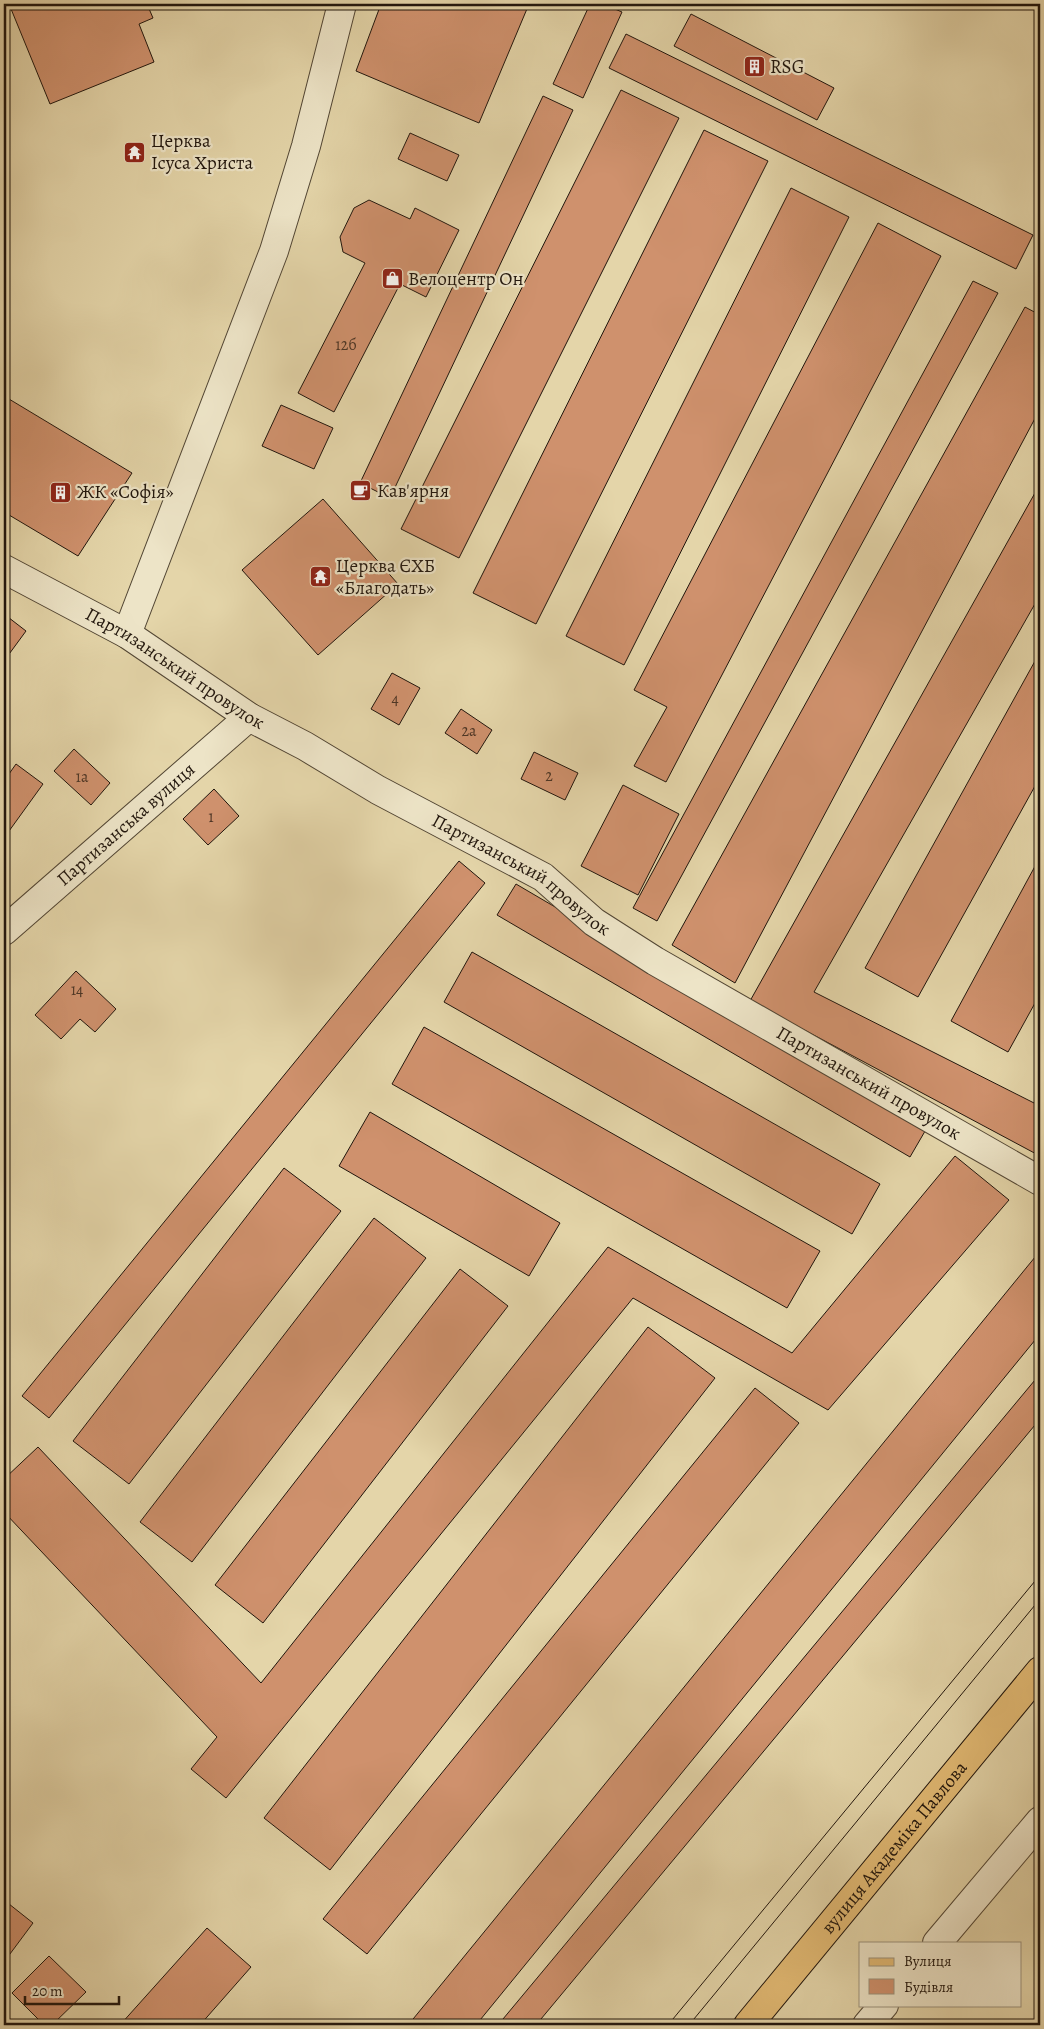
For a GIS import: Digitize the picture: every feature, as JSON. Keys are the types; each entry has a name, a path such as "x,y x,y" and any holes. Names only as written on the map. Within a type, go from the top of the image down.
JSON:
{"main road":[{"name":"вулиця Академіка Павлова","path":"748,2025 1040,1670"}],"street":[{"path":"127,634 274,252 306,146 342,4"},
{"name":"Партизанський провулок","path":"4,569 127,634 250,717 305,746 378,790 543,877 594,922 655,961 1040,1181"},
{"name":"Партизанська вулиця","path":"4,931 250,717"},
{"path":"938,1942 1040,1821"},
{"path":"867,2025 883,2006"}],"building":[{"path":"9,4 147,4 153,18 139,24 154,62 50,104"},
{"path":"381,4 529,4 479,123 356,71"},
{"path":"590,4 603,4 622,12 583,98 553,84"},
{"name":"RSG","path":"691,14 834,88 817,120 674,46"},
{"path":"626,34 1033,235 1016,269 609,68"},
{"path":"621,90 679,118 459,558 401,529"},
{"path":"543,96 573,110 390,498 360,483"},
{"path":"704,130 768,161 536,624 473,593"},
{"path":"410,133 459,155 447,181 398,159"},
{"path":"791,188 849,217 624,665 566,636"},
{"path":"369,200 410,219 415,208 459,230 426,297 400,284 334,412 298,393 365,263 343,252 340,237 354,208"},
{"path":"878,223 941,256 666,782 634,766 667,707 634,690"},
{"path":"973,281 998,293 657,921 633,908"},
{"path":"1025,307 1040,315 1040,409 735,983 672,945"},
{"name":"ЖК «Софія»","path":"4,396 132,473 78,556 4,512"},
{"path":"281,405 333,428 314,469 262,446"},
{"path":"1040,484 1040,595 814,992 1040,1106 1040,1156 750,1001"},
{"name":"Церква ЄХБ «Благодать»","path":"323,499 398,584 318,655 242,570"},
{"path":"4,614 26,631 4,661"},
{"path":"1040,652 1040,777 918,997 865,968"},
{"path":"392,673 420,688 399,725 371,709"},
{"path":"461,709 492,730 477,754 445,733"},
{"path":"74,749 110,783 91,805 54,771"},
{"path":"534,752 578,773 565,800 521,779"},
{"path":"16,764 43,784 4,838 4,781"},
{"path":"623,785 679,814 638,895 581,866"},
{"path":"214,789 239,816 208,845 183,819"},
{"path":"1040,857 1040,994 1008,1052 951,1021"},
{"path":"459,861 485,883 49,1418 22,1396"},
{"path":"516,884 928,1126 910,1157 497,915"},
{"path":"472,952 880,1184 852,1234 444,1002"},
{"path":"76,971 116,1009 95,1032 80,1019 61,1039 35,1015"},
{"path":"424,1027 820,1251 787,1308 392,1084"},
{"path":"1040,1052 1040,1064 1035,1061"},
{"path":"370,1112 560,1223 529,1276 339,1166"},
{"path":"955,1156 1009,1200 828,1410 633,1298 226,1798 191,1769 217,1737 4,1512 4,1479 38,1447 261,1683 608,1247 792,1353"},
{"path":"284,1168 341,1211 129,1484 73,1441"},
{"path":"374,1218 426,1258 192,1562 140,1522"},
{"path":"1040,1251 1040,1334 476,2025 409,2024"},
{"path":"460,1269 508,1306 263,1623 215,1585"},
{"path":"648,1327 715,1378 330,1870 264,1818"},
{"path":"1040,1374 1040,1419 536,2025 498,2025"},
{"path":"755,1388 799,1423 367,1954 323,1919"},
{"path":"4,1900 33,1923 4,1962"},
{"path":"207,1928 251,1967 200,2025 120,2025"},
{"path":"49,1956 86,1992 52,2025 44,2025 12,1993"},
{"path":"1040,2017 1040,2025 1033,2025"}],"tram line":[{"path":"668,2025 1040,1575"},
{"path":"689,2025 1040,1599"}],"place":[{"name":"RSG","path":"754,67"},
{"name":"Церква Ісуса Христа","path":"135,152"},
{"name":"Велоцентр Он","path":"392,279"},
{"name":"Кав'ярня","path":"361,491"},
{"name":"ЖК «Софія»","path":"61,492"},
{"name":"Церква ЄХБ «Благодать»","path":"320,577"}]}
